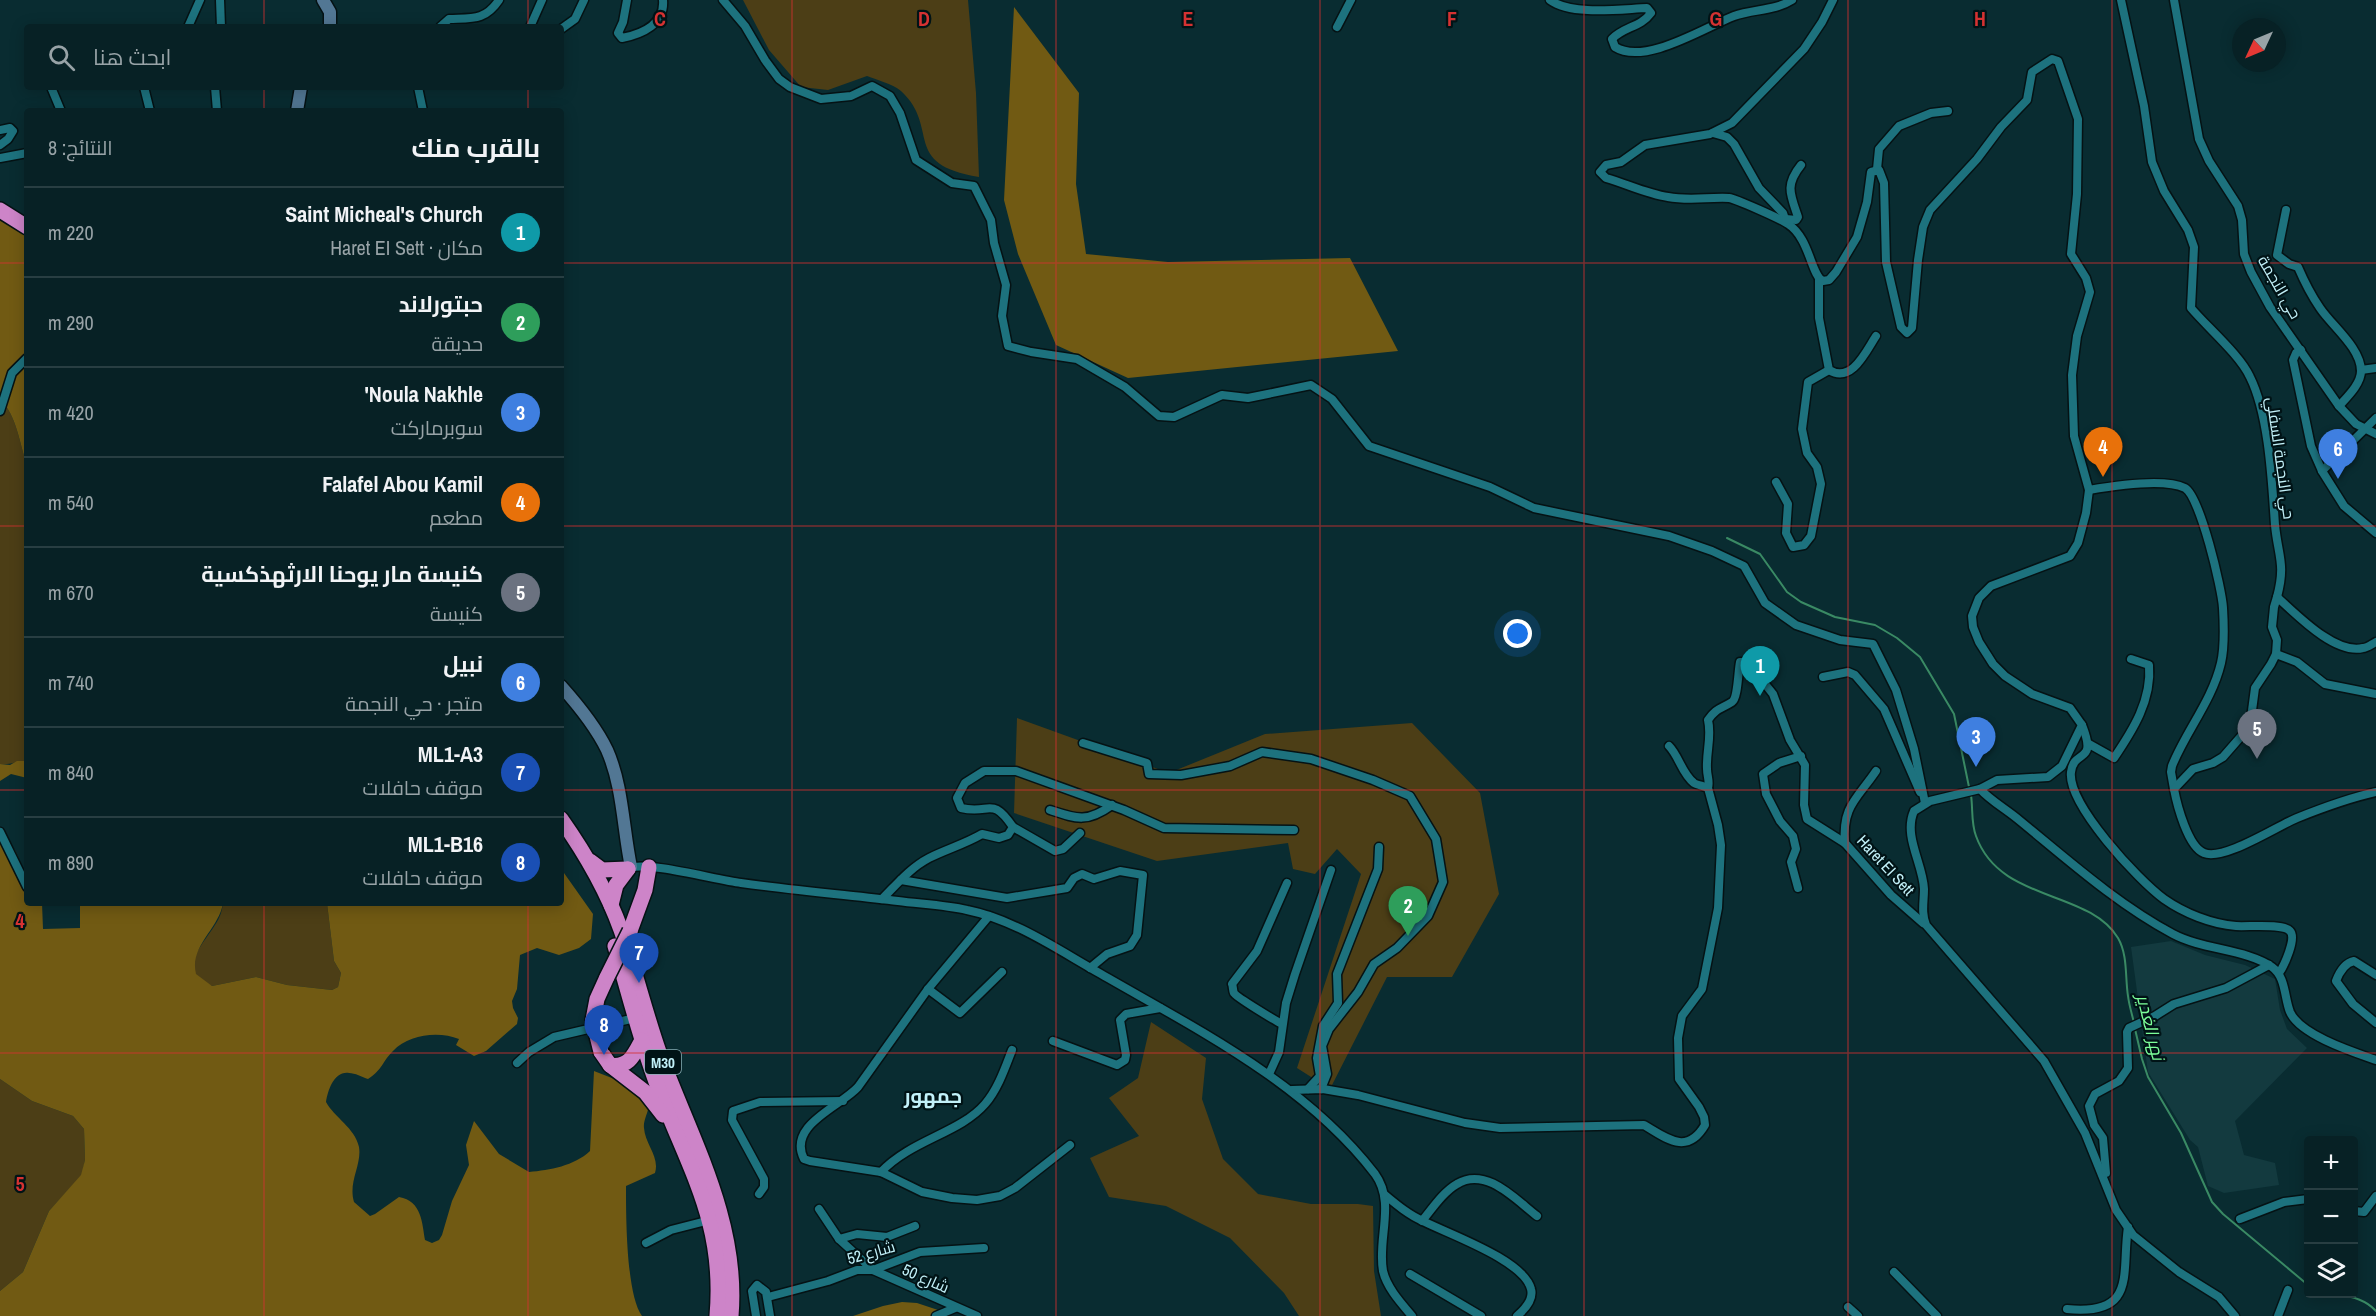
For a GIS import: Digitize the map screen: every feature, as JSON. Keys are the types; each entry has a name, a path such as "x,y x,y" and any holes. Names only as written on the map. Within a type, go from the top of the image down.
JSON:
{"highway":[{"path":"0,202 24,217"},
{"path":"0,210 24,225"},
{"name":"M30","path":"564,823 586,856 621,929 654,1038 715,1192 723,1219 731,1269 731,1316"},
{"name":"M30","path":"564,838 583,867 610,929 642,1040 710,1220 718,1265 717,1316"},
{"path":"586,856 592,864 602,870 629,868"},
{"path":"649,867 643,896 630,931 597,999 593,1020 605,1059 639,1085 674,1125"},
{"path":"611,905 616,885 629,868"},
{"path":"605,1059 622,1066 627,1063 642,1040"}],"main road":[{"path":"323,0 330,12 330,24"},
{"path":"298,108 300,90"},
{"path":"564,690 583,712 606,749 615,773 629,868"}],"street":[{"path":"189,24 200,0"},
{"path":"220,0 221,24"},
{"path":"443,24 449,19 468,20 481,16 491,10 500,0"},
{"path":"531,24 542,0"},
{"path":"564,27 575,19 583,7 584,0"},
{"path":"627,0 623,22 618,33 622,38 657,22 664,9 663,0"},
{"path":"723,0 745,26 779,79 790,87 820,99 851,96 872,86 890,96 900,113 916,160 952,183 974,186 990,220 1006,285 1002,316 1008,346 1077,359 1125,387 1159,416 1174,417 1222,395 1248,398 1311,385 1332,399 1369,446 1490,487 1534,508 1669,536 1744,566 1765,603 1796,625 1840,639 1873,644 1896,690 1914,749 1925,800"},
{"path":"1337,27 1351,0"},
{"path":"1549,0 1571,7 1611,11 1647,8 1651,13 1650,16 1643,22 1620,32 1612,39 1613,44 1620,50 1648,51 1662,48 1736,15 1781,6 1792,0"},
{"path":"1710,134 1732,123 1804,49 1833,0"},
{"name":"حي النجمة السفلي","path":"2121,0 2144,106 2152,162 2164,191 2188,230 2194,247 2190,308 2246,369 2257,394 2268,451 2275,503 2275,524 2283,569 2272,627 2277,640 2276,654"},
{"name":"حي النجمة","path":"2174,0 2199,139 2209,161 2238,206 2242,220 2244,254 2251,272 2270,307 2339,406 2363,429"},
{"path":"1877,169 1882,173 1884,183 1886,262 1901,327 1907,333 1912,328 1923,227 1930,210 2027,100 2031,75 2035,69 2052,58 2058,62 2078,118 2078,194 2070,248 2071,254 2086,278 2090,292 2077,336 2072,382 2074,436 2089,490 2082,531 2070,556 1991,586 1974,606 1973,627 1979,642 1993,664 2005,676 2032,694 2070,708 2082,725 2089,744 2086,753 2075,762 2071,770 2071,777 2087,817 2120,855 2164,898 2198,917 2235,926 2289,929 2292,939 2286,962 2279,973"},
{"path":"52,90 60,108"},
{"path":"145,90 149,108"},
{"path":"215,90 217,108"},
{"path":"419,90 422,108"},
{"path":"1877,169 1879,149 1899,126 1931,113 1948,111"},
{"path":"0,130 10,128 13,131 0,145"},
{"path":"1801,165 1792,177 1791,186 1796,220 1786,220 1731,198 1665,197 1600,174 1602,168 1621,162 1645,145 1718,133 1731,140 1759,188 1783,213 1786,220 1806,244 1819,280 1819,318 1829,370"},
{"path":"0,158 24,154"},
{"path":"1819,280 1826,281 1832,278 1853,245 1864,213 1868,180 1871,172 1877,169"},
{"path":"2286,210 2277,255 2289,264 2298,267 2303,281 2320,309 2340,331 2356,356 2361,370 2356,385 2339,406"},
{"path":"1776,482 1788,504 1786,533 1793,547 1804,545 1811,536 1821,484 1817,466 1807,453 1802,429 1808,382 1829,370 1843,374 1850,371 1876,336"},
{"path":"2301,350 2293,356 2293,364 2308,435 2322,471 2343,507 2376,533"},
{"path":"0,411 12,374 24,361"},
{"path":"2361,370 2376,368"},
{"path":"2322,471 2376,417"},
{"path":"2363,429 2376,434"},
{"path":"2089,490 2149,484 2178,486 2190,493 2203,521 2223,601 2222,661 2208,698 2171,772 2177,807 2193,843 2201,853 2209,855 2236,848 2297,818 2376,792"},
{"path":"2277,597 2327,638 2349,648 2363,648 2376,642"},
{"path":"2174,789 2193,770 2223,757 2244,733 2251,718 2255,688 2276,654 2297,662 2325,684 2376,694"},
{"path":"2089,744 2114,758 2131,734 2143,708 2150,676 2149,665 2131,659"},
{"path":"1292,1090 1321,1089 1358,1095 1465,1123 1500,1128 1644,1125 1678,1143 1686,1142 1696,1136 1705,1125 1704,1117 1679,1079 1678,1038 1682,1016 1702,989 1718,908 1721,845 1708,788 1710,783 1707,769 1711,733 1708,720 1714,711 1732,702 1735,697 1740,662 1752,669 1766,685 1783,717 1790,740 1803,760 1779,762 1763,774 1766,794 1780,821 1792,836 1796,849 1791,862 1798,888"},
{"path":"1823,677 1848,672 1854,675 1884,709 1925,800"},
{"path":"1926,925 1922,914 1924,888 1911,826 1914,811 1925,800 1980,789 1997,780 2038,779 2053,774 2067,757 2082,725"},
{"path":"1083,743 1147,763 1149,774 1181,774 1230,766 1263,752 1287,755 1311,759 1373,780 1410,796 1436,838 1443,882 1428,916 1397,948 1374,964 1358,992 1329,1029 1322,1046 1326,1074 1321,1089"},
{"path":"1668,746 1677,755 1679,762 1694,783 1708,788"},
{"name":"Haret EI Sett","path":"1803,760 1804,805 1807,819 1845,843 1891,895 1926,925 2044,1061 2076,1114 2106,1179"},
{"path":"1080,832 1063,849 1055,851 1013,827 1003,812 994,807 970,810 961,808 957,798 965,783 984,771 1016,771 1112,806 1164,828 1294,830"},
{"path":"1845,843 1843,825 1851,804 1876,771"},
{"path":"1980,789 2082,872 2174,934 2269,965 2279,973 2290,1012 2298,1023 2315,1035 2376,1060"},
{"path":"1050,810 1077,819 1098,815 1112,806"},
{"path":"882,899 911,870 929,858 966,844 982,834 999,838 1008,835 1013,827"},
{"path":"0,832 24,881"},
{"path":"1308,1089 1320,1076 1317,1058 1323,1026 1338,1003 1337,974 1378,869 1379,847"},
{"path":"629,868 649,867 741,883 967,909 1008,923 1160,1008 1292,1090 1337,1132 1375,1175 1385,1195 1382,1241 1385,1279 1412,1316"},
{"path":"1269,1074 1278,1052 1282,1024 1295,974 1331,870"},
{"path":"900,880 1007,898 1067,888 1074,878 1082,874 1094,879 1120,871 1143,876 1137,935 1130,946 1107,954 1090,968"},
{"path":"1282,1024 1266,1017 1253,1005 1238,997 1233,993 1232,984 1257,951 1287,883"},
{"path":"989,916 928,989 867,1075 843,1101 810,1124 800,1145 804,1159 882,1172 922,1192 952,1198 988,1199 1015,1188 1070,1145"},
{"path":"2376,975 2354,961 2339,973 2336,981 2354,1004 2376,1023"},
{"path":"2235,1316 2219,1297 2133,1236 2116,1210 2106,1179 2103,1138 2094,1125 2089,1106 2096,1094 2119,1081 2128,1068 2127,1032 2136,1024 2174,1004 2226,988 2269,965"},
{"path":"928,989 960,1013 1002,972"},
{"path":"1053,1041 1117,1065 1125,1060 1126,1055 1120,1020 1122,1017 1126,1014 1160,1008"},
{"path":"517,1063 529,1052 554,1037 635,1018"},
{"path":"882,1172 891,1162 908,1150 950,1128 984,1105 998,1084 1012,1050"},
{"path":"759,1194 764,1187 764,1179 732,1120 733,1111 760,1102 843,1101"},
{"path":"1422,1221 1458,1182 1482,1179 1498,1186 1537,1216"},
{"path":"1385,1195 1422,1221 1486,1249 1516,1270 1529,1284 1532,1293 1526,1307 1517,1316"},
{"path":"2358,1211 2364,1212 2376,1196"},
{"path":"2240,1220 2284,1202 2304,1200"},
{"name":"شارع 50","path":"819,1209 839,1239 873,1270 977,1316"},
{"path":"646,1243 671,1230 710,1220"},
{"path":"839,1239 857,1234 887,1237 915,1226"},
{"path":"2067,1309 2099,1311 2105,1309 2118,1296 2125,1280 2128,1227"},
{"name":"شارع 52","path":"756,1316 752,1298 753,1287 756,1285 761,1287 768,1297 828,1281 857,1270 873,1270 920,1252 984,1248"},
{"path":"1894,1272 1937,1316"},
{"path":"1410,1274 1481,1316"},
{"path":"2278,1316 2288,1290"},
{"path":"768,1297 770,1316"},
{"path":"1848,1307 1858,1316"},
{"path":"936,1316 955,1308"}],"shaded area":[{"path":"743,0 968,0 976,93 979,177 955,171 939,163 930,154 913,105 894,86 867,76 828,90 801,87 769,50"},
{"path":"1014,7 1079,93 1076,184 1086,254 1168,262 1350,258 1398,351 1128,378 1056,345 1018,254 1004,200"},
{"path":"0,210 24,225 24,455 14,421 0,399"},
{"path":"0,399 14,421 24,455 24,761 0,764"},
{"path":"1017,718 1169,773 1265,734 1412,723 1480,793 1499,894 1452,977 1387,977 1330,1089 1297,1068 1361,874 1337,849 1315,874 1293,869 1288,843 1157,861 1014,813"},
{"path":"17,761 24,761 24,777 11,774 0,781 0,764 10,765"},
{"path":"0,830 13,846 21,864 24,874 24,906 42,906 43,929 80,928 80,906 222,906 216,921 200,946 195,964 196,974 212,986 256,977 287,985 332,990 338,987 341,973 334,961 327,906 564,906 564,873 593,914 591,939 579,948 559,955 537,948 520,955 517,989 512,1001 518,1018 517,1024 486,1051 474,1056 456,1045 459,1039 451,1037 434,1035 407,1041 393,1051 377,1072 368,1079 351,1073 339,1075 330,1087 326,1102 349,1128 359,1147 359,1160 353,1188 354,1202 370,1216 399,1197 407,1199 420,1214 425,1240 432,1243 439,1240 442,1235 452,1201 469,1165 466,1145 474,1121 499,1154 529,1172 561,1166 577,1160 590,1151 594,1071 622,1082 649,1105 644,1128 656,1161 655,1173 626,1186 630,1273 637,1305 642,1316 0,1316 0,1291 23,1272 49,1211 81,1175 85,1160 84,1129 73,1116 32,1101 0,1079"},
{"path":"222,906 327,906 334,961 341,973 338,987 332,990 287,985 256,977 212,986 201,980 193,966 195,958"},
{"path":"2171,941 2205,955 2245,965 2275,979 2280,1010 2287,1029 2307,1048 2235,1121 2244,1155 2275,1163 2279,1185 2224,1193 2208,1186 2198,1147 2190,1140 2148,1072 2131,947"},
{"path":"1151,1022 1206,1058 1202,1099 1223,1159 1258,1194 1311,1204 1373,1206 1374,1271 1381,1316 1299,1316 1284,1293 1230,1238 1166,1206 1109,1197 1090,1158 1139,1136 1109,1098 1138,1078"},
{"path":"0,1079 32,1101 73,1116 84,1129 85,1160 82,1175 49,1211 23,1272 0,1291"},
{"path":"902,1302 917,1303 944,1312 935,1316 853,1316 883,1306"}],"waterway":[{"name":"نهر الغدير","path":"1727,538 1760,554 1787,592 1801,602 1835,617 1875,625 1897,638 1920,657 1954,714 1969,787"},
{"name":"نهر الغدير","path":"1971,795 1974,831 1988,858 2004,873 2024,885 2087,911 2104,922 2118,938 2125,959 2128,999 2134,1023"},
{"name":"نهر الغدير","path":"2135,1029 2148,1077 2181,1133 2212,1202 2223,1214 2304,1282"},
{"name":"نهر الغدير","path":"2354,1298 2376,1311"}],"place":[{"name":"Falafel Abou Kamil","path":"2103,477"},
{"name":"نبيل","path":"2338,479"},
{"name":"Saint Micheal's Church","path":"1760,696"},
{"name":"كنيسة مار يوحنا الارثهذكسية","path":"2257,759"},
{"name":"Noula Nakhle'","path":"1976,767"},
{"name":"حبتورلاند","path":"1408,936"},
{"name":"ML1-A3","path":"639,983"},
{"name":"ML1-B16","path":"604,1055"}],"district":[{"name":"جمهور","path":"933,1095"}]}
